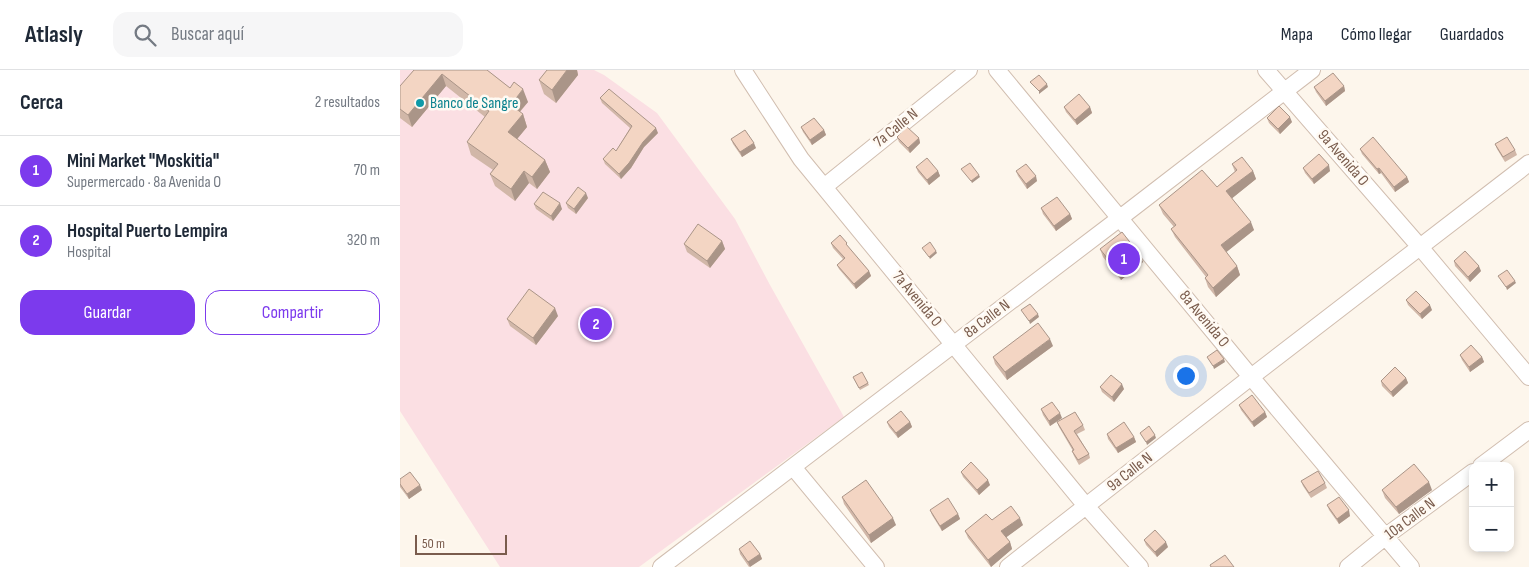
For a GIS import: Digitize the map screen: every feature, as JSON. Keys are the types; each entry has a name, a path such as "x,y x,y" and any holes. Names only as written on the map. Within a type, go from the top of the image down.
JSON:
{"street":[{"name":"7a Avenida O","path":"743,70 801,159 1086,506 1140,567"},
{"name":"7a Calle N","path":"824,187 969,70"},
{"name":"8a Avenida O","path":"997,70 1411,567"},
{"name":"9a Avenida O","path":"1266,70 1420,247 1529,378"},
{"name":"8a Calle N","path":"661,567 1312,70"},
{"path":"1251,377 1529,163"},
{"name":"9a Calle N","path":"1008,567 1251,377"},
{"path":"1486,462 1529,430"},
{"path":"793,466 876,567"},
{"name":"10a Calle N","path":"1348,567 1386,536 1469,475"}],"shaded area":[{"path":"400,70 594,70 604,75 657,113 735,219 844,417 639,567 500,567 400,411"}],"building":[{"path":"414,70 487,70 510,88 514,82 523,89 511,105 523,114 508,132 545,160 532,177 524,171 511,189 490,174 498,164 467,142 489,111 442,74 408,115 400,109 400,86"},
{"path":"547,70 567,70 552,90 539,80"},
{"path":"1333,73 1344,86 1325,101 1314,87"},
{"path":"1039,75 1047,84 1039,91 1030,82"},
{"path":"609,89 656,128 619,174 603,159 613,148 616,151 632,126 600,98"},
{"path":"1079,94 1090,107 1075,120 1064,107"},
{"path":"1279,106 1290,117 1278,129 1267,118"},
{"path":"814,118 824,130 810,140 801,127"},
{"path":"907,127 919,138 908,148 897,137"},
{"path":"745,130 754,143 740,152 731,139"},
{"path":"1373,137 1407,177 1394,187 1360,149"},
{"path":"1507,137 1515,150 1503,157 1495,144"},
{"path":"1319,154 1329,165 1312,179 1303,168"},
{"path":"1242,157 1253,171 1226,191 1251,222 1221,245 1237,266 1213,288 1205,278 1208,275 1171,229 1176,225 1159,205 1202,170 1217,187 1237,170 1232,164"},
{"path":"927,158 938,171 927,180 916,167"},
{"path":"970,163 979,175 971,181 961,169"},
{"path":"1026,164 1036,176 1026,184 1016,171"},
{"path":"578,187 586,193 574,209 566,203"},
{"path":"543,192 560,203 551,216 534,204"},
{"path":"1057,197 1070,214 1054,226 1041,208"},
{"path":"698,224 722,241 707,261 684,244"},
{"path":"1122,232 1140,255 1118,272 1100,249"},
{"path":"840,235 869,271 854,284 837,265 845,258 831,243"},
{"path":"930,242 936,251 929,257 922,248"},
{"path":"1465,251 1479,266 1468,277 1454,261"},
{"path":"1507,270 1515,281 1506,287 1498,276"},
{"path":"529,289 555,308 533,338 507,319"},
{"path":"1416,291 1430,305 1420,314 1406,300"},
{"path":"1030,304 1038,314 1029,321 1021,310"},
{"path":"1038,323 1050,339 1005,372 993,357"},
{"path":"1471,345 1482,357 1469,367 1460,355"},
{"path":"1217,350 1224,359 1213,366 1207,357"},
{"path":"1395,367 1406,378 1391,392 1381,381"},
{"path":"862,372 868,383 859,388 853,377"},
{"path":"1111,375 1122,384 1112,397 1100,387"},
{"path":"1252,395 1265,412 1252,422 1239,405"},
{"path":"1052,402 1060,413 1049,421 1041,409"},
{"path":"901,411 910,422 896,433 887,422"},
{"path":"1075,412 1083,425 1074,431 1089,454 1078,460 1057,422"},
{"path":"1124,422 1134,437 1116,448 1107,434"},
{"path":"1149,426 1155,435 1146,442 1140,433"},
{"path":"971,462 988,480 977,490 961,472"},
{"path":"1414,464 1429,482 1396,507 1382,490"},
{"path":"1318,471 1325,483 1309,493 1301,481"},
{"path":"410,472 420,485 407,494 400,484 400,479"},
{"path":"866,480 893,518 869,535 842,497"},
{"path":"1339,497 1349,510 1337,519 1327,505"},
{"path":"948,498 958,514 940,526 930,510"},
{"path":"1011,506 1020,518 1001,531 1010,542 988,560 965,531 986,514 992,520"},
{"path":"1155,530 1166,542 1155,552 1144,540"},
{"path":"750,541 760,554 748,562 739,549"},
{"path":"1225,555 1234,567 1211,567 1210,565"}],"place":[{"name":"Banco de Sangre","path":"420,103"},
{"name":"Mini Market \"Moskitia\"","path":"1124,259"},
{"name":"Hospital Puerto Lempira","path":"596,324"}]}
